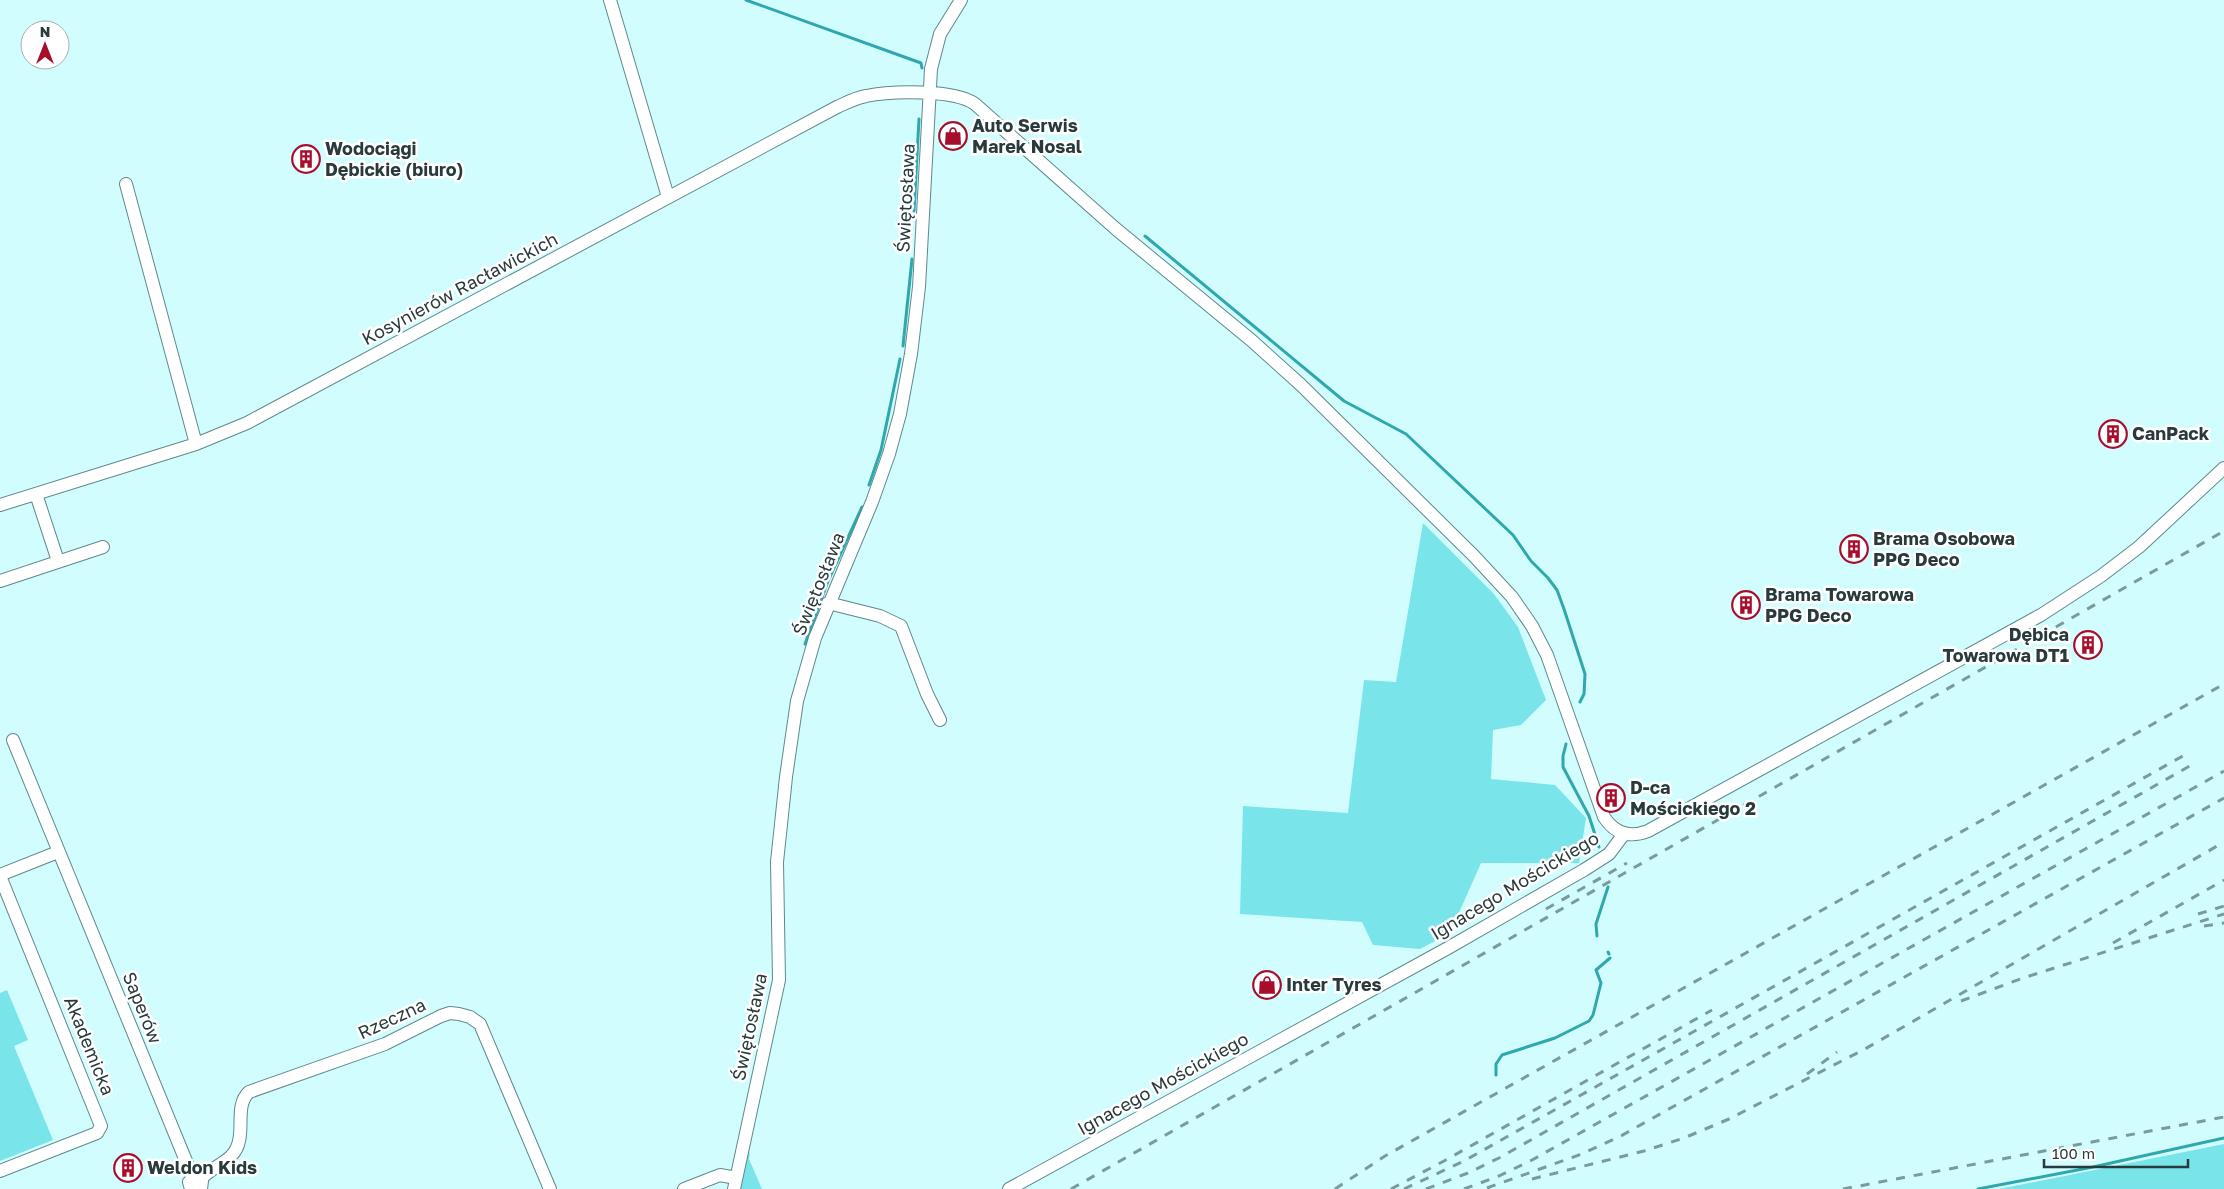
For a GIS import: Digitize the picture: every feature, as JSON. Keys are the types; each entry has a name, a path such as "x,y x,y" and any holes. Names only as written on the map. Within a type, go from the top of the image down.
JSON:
{"street":[{"path":"610,0 668,197"},
{"name":"Świętosława","path":"735,1183 779,980 780,946 777,871 790,740 797,701 828,604 879,482 894,438 906,386 915,331 919,287 928,94 933,57 940,34 961,0"},
{"name":"Kosynierów Racławickich","path":"0,505 196,444 247,423 851,100 883,94 962,96 975,104 1116,229 1251,340 1301,385 1512,596 1532,626 1546,654 1604,817 1612,828 1624,834"},
{"path":"126,184 196,444"},
{"name":"Ignacego Mościckiego","path":"1009,1189 1448,948 1584,870 1609,854 1624,834 1634,835 1648,831 2041,615 2101,576 2139,547 2224,468"},
{"path":"36,494 58,561"},
{"path":"0,581 104,547"},
{"path":"828,604 880,616 901,626 927,694 940,720"},
{"name":"Saperów","path":"13,740 192,1185"},
{"path":"0,876 58,852"},
{"name":"Akademicka","path":"0,876 101,1126 97,1133 0,1171"},
{"name":"Rzeczna","path":"192,1185 232,1156 237,1150 240,1141 243,1099 249,1092 385,1044 450,1013 470,1017 480,1024 550,1189"},
{"path":"684,1189 720,1175 735,1183"}],"shaded area":[{"path":"1423,523 1494,594 1518,627 1546,700 1521,725 1493,730 1491,779 1555,785 1586,818 1579,863 1481,863 1450,933 1420,949 1373,945 1362,922 1240,914 1243,806 1348,813 1364,680 1396,682"},
{"path":"7,990 28,1040 14,1046 53,1140 0,1161 0,993"},
{"path":"2224,1144 2224,1189 1999,1189"},
{"path":"746,1152 750,1153 749,1159 762,1189 739,1189"}],"waterway":[{"path":"746,0 921,63 922,68"},
{"path":"914,211 919,119"},
{"path":"1145,236 1344,401 1406,434 1513,535 1531,561 1557,590 1585,674 1584,694 1580,702"},
{"path":"903,346 912,259"},
{"path":"869,485 881,450 900,359"},
{"path":"805,644 828,581 862,507"},
{"path":"1566,744 1563,767 1589,816 1599,847"},
{"path":"1597,936 1596,924 1608,887"},
{"path":"1496,1075 1496,1064 1502,1055 1555,1038 1589,1021 1593,1015 1601,983 1596,970 1610,958"},
{"path":"1978,1189 2093,1167 2224,1138"}],"railway":[{"path":"1071,1189 2224,531"},
{"path":"1335,1189 1385,1156 2224,684"},
{"path":"1404,1189 1464,1161 2188,753"},
{"path":"1426,1189 1468,1173 1499,1158 2195,763"},
{"path":"1464,1189 1499,1176 1532,1160 2224,771"},
{"path":"1487,1188 1579,1155 1619,1137 2224,798"},
{"path":"1532,1179 1644,1151 1684,1138 1729,1119 1865,1049 2224,842"},
{"path":"1546,909 1627,863"},
{"path":"2113,943 2224,880"},
{"path":"2198,914 2224,906"},
{"path":"1961,1001 2023,978 2224,914"},
{"path":"2204,926 2224,923"},
{"path":"1391,1189 1712,1010"},
{"path":"1807,1074 1837,1052"},
{"path":"1843,1189 2224,1117"}],"place":[{"name":"Auto Serwis Marek Nosal","path":"953,136"},
{"name":"Wodociągi Dębickie (biuro)","path":"306,159"},
{"name":"CanPack","path":"2113,434"},
{"name":"Brama Osobowa PPG Deco","path":"1854,549"},
{"name":"Brama Towarowa PPG Deco","path":"1746,605"},
{"name":"Dębica Towarowa DT1","path":"2088,645"},
{"name":"D-ca Mościckiego 2","path":"1611,798"},
{"name":"Inter Tyres","path":"1267,985"},
{"name":"Weldon Kids","path":"128,1168"}]}
